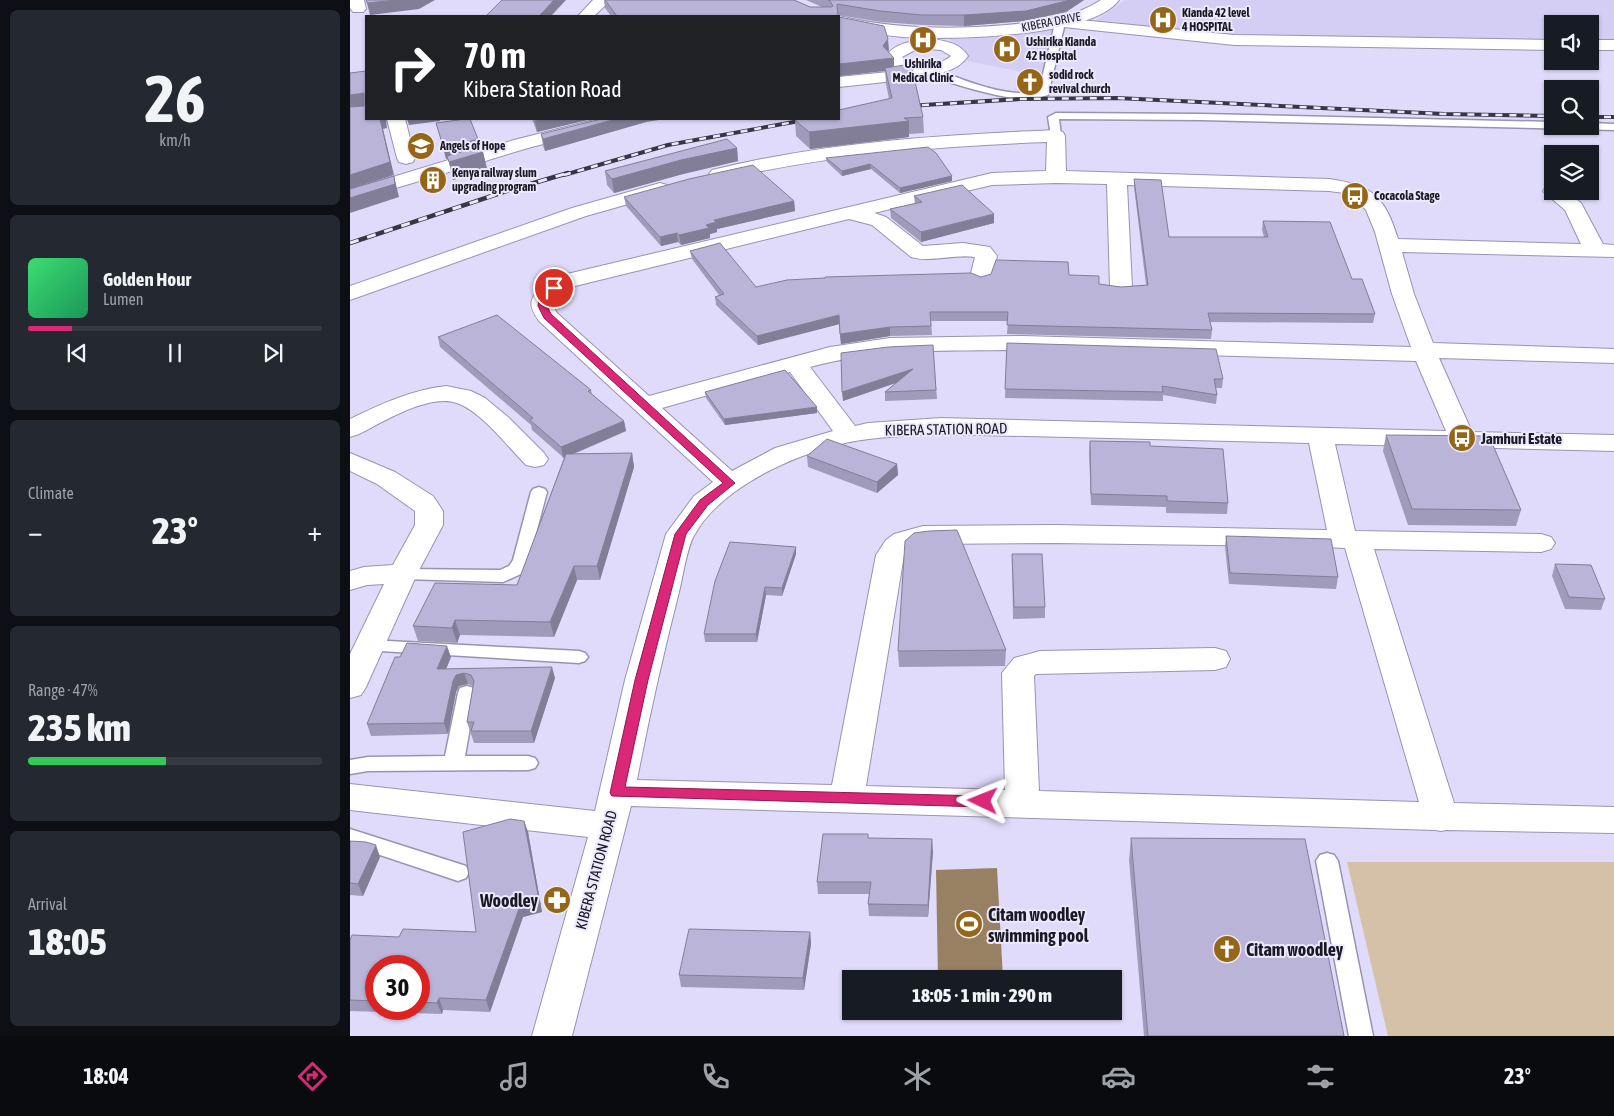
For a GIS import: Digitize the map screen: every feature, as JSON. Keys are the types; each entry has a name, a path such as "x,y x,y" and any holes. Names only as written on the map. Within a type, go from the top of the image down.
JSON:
{"street":[{"name":"KIBERA DRIVE","path":"840,21 929,39 1060,23 1088,15 1110,0"},
{"path":"578,2 595,7"},
{"path":"1060,23 1234,40 1544,44"},
{"path":"929,39 955,50 960,56 956,62 944,67 918,68 898,63 893,57 898,51 929,39"},
{"path":"1599,45 1614,46"},
{"path":"840,82 903,75 918,68"},
{"path":"396,120 406,158"},
{"path":"350,196 521,144 614,120"},
{"path":"704,178 741,169 864,148 961,140 1056,136 1056,178"},
{"path":"730,483 547,316 542,306 543,297 567,281 974,181 1014,177 1342,187 1354,190 1371,201 1385,230 1403,294 1425,352 1462,438"},
{"path":"1117,179 1121,287"},
{"path":"350,293 579,212 677,184"},
{"path":"1566,200 1574,207 1604,250"},
{"path":"848,213 879,221 918,253 963,249 982,251 986,256 981,277"},
{"path":"1388,245 1604,250"},
{"path":"645,405 830,354 890,345 1012,343 1614,356"},
{"path":"795,363 849,435"},
{"path":"350,429 415,399 440,394 453,394 476,403 535,459"},
{"name":"KIBERA STATION ROAD","path":"552,1036 617,793 641,680 680,534 704,502 730,483 784,454 849,435 904,428 941,426 1614,443"},
{"path":"1320,435 1350,540 1441,818"},
{"path":"350,461 386,478 423,502 429,511 429,525 403,574 350,687"},
{"path":"847,797 890,555 896,545 902,541 923,535 1054,534 1541,543"},
{"path":"350,580 364,576 403,574"},
{"path":"1022,803 1018,673 1025,666 1040,662 1215,659"},
{"path":"617,793 847,797 1441,818 1614,820"},
{"path":"350,797 607,826"}],"lane":[{"path":"918,68 983,89 1018,95 1041,95 1044,93 1060,23"},
{"path":"1056,136 1053,118 1056,116 1201,117 1614,127"},
{"path":"403,574 502,576 515,570 521,560 539,492"},
{"path":"369,646 419,647 502,654 579,657"},
{"path":"454,762 467,693"},
{"path":"350,767 368,764 528,762"},
{"path":"350,836 458,872"},
{"path":"1328,861 1361,1036"}],"shaded area":[{"path":"1125,0 1614,0 1614,43 1599,42 1599,15 1544,15 1544,42 1248,38 1242,33 1246,38 1091,24"},
{"name":"Ushirika Kianda 42 Hospital","path":"1063,27 1048,77 967,61 948,37"},
{"path":"1347,862 1614,862 1614,1036 1388,1036"},
{"name":"Citam woodley swimming pool","path":"997,868 1003,970 938,970 936,870"}],"building":[{"path":"366,0 396,0 367,3"},
{"path":"502,0 554,0 540,15 487,15"},
{"path":"605,0 794,0 810,7 831,7 833,6 828,0 1068,0 1026,11 964,15 922,15 837,4 838,15 616,15"},
{"path":"840,17 884,26 888,39 883,46 894,58 840,64"},
{"path":"911,64 923,117 904,118 909,121 809,132 795,120 840,120 840,110 892,98 885,68"},
{"path":"365,71 365,120 380,120 390,162 350,175 350,107 364,106 364,93 350,95 350,73"},
{"path":"470,120 478,139 444,149 436,123"},
{"path":"597,120 612,120 543,139 541,134"},
{"path":"727,139 737,148 681,160 612,179 605,171"},
{"path":"481,146 483,152 449,162 447,156"},
{"path":"928,147 936,153 952,176 900,188 870,164 842,171 826,158"},
{"path":"753,165 794,201 714,220 716,222 706,225 709,228 660,237 624,197 689,179"},
{"path":"394,176 395,184 350,198 350,189"},
{"path":"1134,179 1161,180 1169,237 1268,237 1263,221 1330,222 1352,279 1362,279 1375,314 1208,313 1212,330 1007,325 1008,312 930,312 931,326 890,327 840,334 839,315 757,336 715,297 724,294 690,251 720,243 756,287 787,280 825,277 971,273 981,277 991,274 996,260 1068,262 1069,275 1099,276 1099,284 1121,287 1148,285"},
{"path":"962,185 994,214 921,232 890,209 922,202 914,196"},
{"path":"497,315 591,390 588,391 624,421 561,447 530,420 533,418 438,337"},
{"path":"1007,343 1216,349 1223,379 1214,379 1217,395 1162,386 1163,392 1005,389"},
{"path":"933,345 936,390 885,392 913,369 842,392 841,353 888,347"},
{"path":"785,370 817,407 724,419 705,392"},
{"path":"1386,435 1489,436 1521,510 1412,509"},
{"path":"827,439 897,464 877,482 807,456"},
{"path":"1090,441 1150,442 1150,446 1223,449 1228,503 1167,501 1167,496 1091,494"},
{"path":"632,453 597,566 574,566 550,622 455,620 452,628 413,626 435,583 517,585 566,454"},
{"path":"957,530 1006,650 898,651 905,541 914,533"},
{"path":"1226,536 1331,539 1338,577 1230,573"},
{"path":"730,542 796,547 782,588 765,587 756,634 704,634 715,581"},
{"path":"1012,554 1042,554 1045,607 1014,607"},
{"path":"1555,564 1591,565 1605,599 1569,597"},
{"path":"407,643 447,646 437,669 552,667 531,731 471,731 474,722 467,722 474,681 471,675 464,673 456,675 453,681 444,723 367,724 395,657 400,657"},
{"path":"510,819 524,821 539,900 520,906 486,1000 439,998 437,1003 430,1003 430,955 365,955 365,1001 350,1000 350,940 352,935 399,937 403,929 476,932 463,832"},
{"path":"823,834 868,834 868,838 932,839 928,905 868,904 871,882 817,882"},
{"name":"Citam woodley","path":"1131,838 1305,839 1344,1036 1148,1036"},
{"path":"350,841 376,845 358,884 350,883"},
{"path":"689,929 810,932 803,978 679,975"}],"railway":[{"path":"908,106 1020,99 1117,98 1444,114 1544,116"},
{"path":"1599,117 1614,117"},
{"path":"564,175 668,145 805,120"},
{"path":"350,243 510,190 568,173"}],"place":[{"name":"Kianda 42 level 4 HOSPITAL","path":"1163,20"},
{"name":"Ushirika Medical Clinic","path":"923,40"},
{"name":"Ushirika Kianda 42 Hospital","path":"1007,49"},
{"name":"sodid rock revival church","path":"1030,82"},
{"name":"Angels of Hope","path":"421,146"},
{"name":"Kenya railway slum upgrading program","path":"433,180"},
{"name":"Cocacola Stage","path":"1355,196"},
{"name":"Jamhuri Estate","path":"1462,438"},
{"name":"Woodley","path":"557,900"},
{"name":"Citam woodley swimming pool","path":"969,924"},
{"name":"Citam woodley","path":"1227,949"}],"route":[{"path":"554,288 543,297 542,306 547,316 730,483 704,502 680,534 641,680 617,793 983,801"}]}
